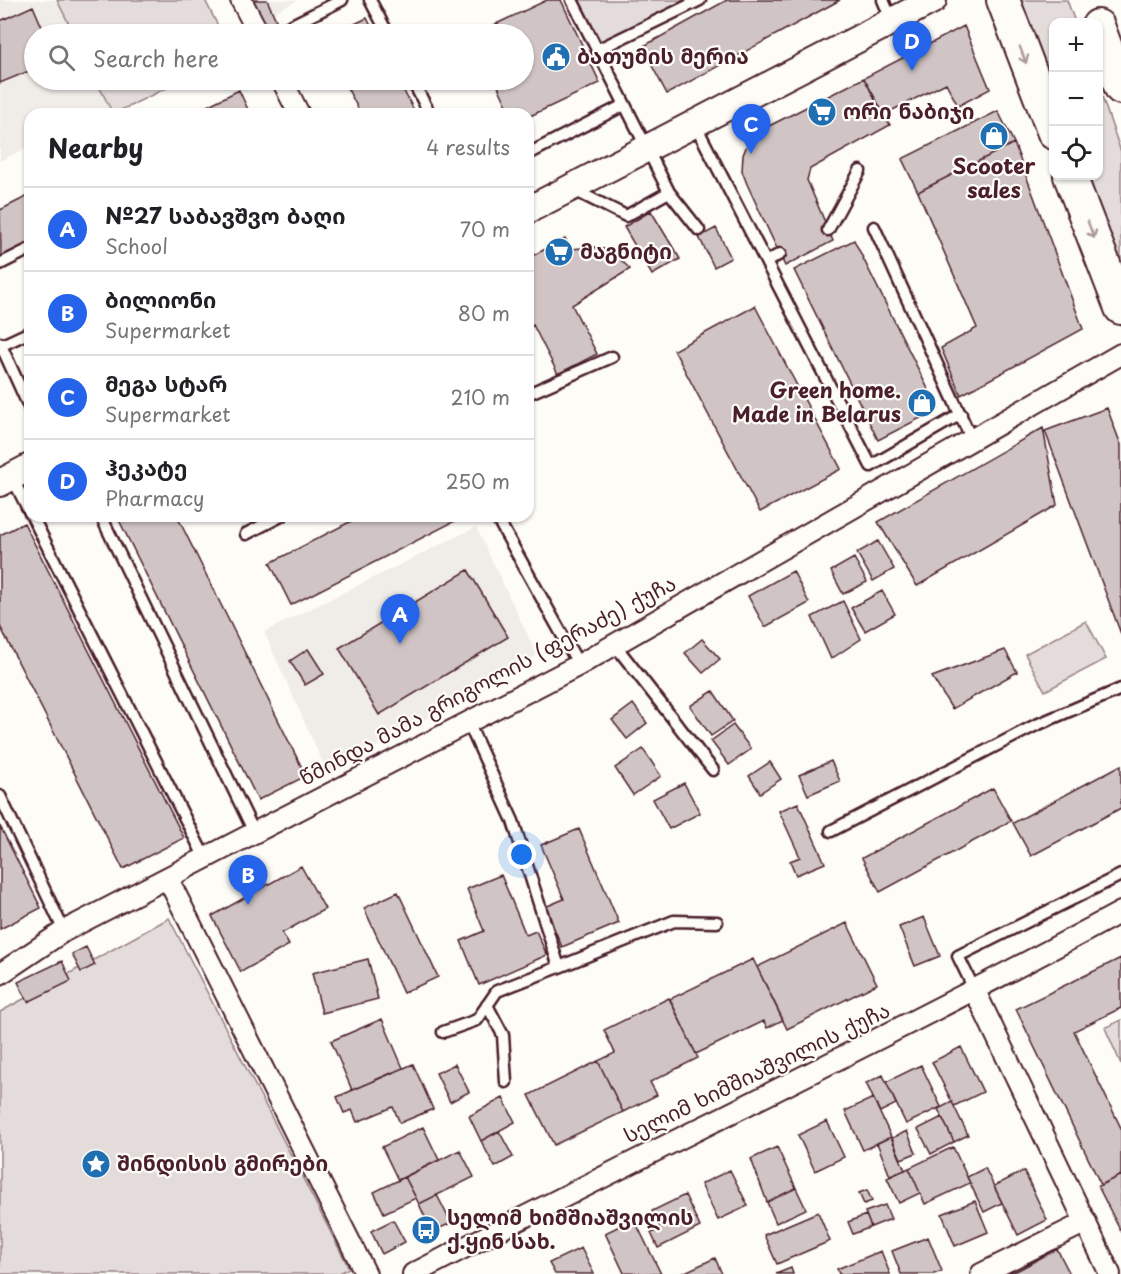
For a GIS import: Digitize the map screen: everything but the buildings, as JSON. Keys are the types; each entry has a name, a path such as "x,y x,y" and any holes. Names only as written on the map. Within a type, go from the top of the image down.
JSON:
{"main road":[{"path":"1003,0 1050,126"},
{"path":"1089,0 1096,18"},
{"path":"1103,38 1121,88"},
{"path":"1072,180 1121,308"}],"street":[{"path":"241,0 254,24"},
{"path":"534,207 694,123 887,10 933,0"},
{"path":"287,90 296,108"},
{"name":"წმინდა მამა გრიგოლის (ფერაძე) ქუჩა","path":"0,973 64,931 579,665 1121,354"},
{"path":"168,879 366,1274"},
{"name":"სელიმ ხიმშიაშვილის ქუჩა","path":"413,1274 710,1122 975,991 1121,912"},
{"path":"975,991 1110,1274"},
{"path":"981,1274 1086,1222"}],"lane":[{"path":"294,24 342,0"},
{"path":"370,0 383,24"},
{"path":"572,0 669,192 699,230"},
{"path":"597,50 700,0"},
{"path":"417,90 427,108"},
{"path":"534,151 624,105"},
{"path":"694,123 871,466 961,414"},
{"path":"828,230 860,171"},
{"path":"570,188 626,216 669,192"},
{"path":"874,227 971,438"},
{"path":"0,264 24,252"},
{"path":"766,262 780,254"},
{"path":"24,335 0,345 24,397"},
{"path":"534,391 612,357"},
{"path":"14,475 24,498"},
{"path":"35,522 205,858"},
{"path":"104,522 254,832"},
{"path":"246,534 269,522"},
{"path":"499,522 579,665"},
{"path":"615,645 713,770"},
{"path":"831,831 1034,726 1121,689"},
{"path":"468,722 513,821 559,967"},
{"path":"0,796 64,931"},
{"path":"975,991 958,956 1121,875"},
{"path":"443,1032 477,1020 497,991 674,921 717,922"},
{"path":"487,1005 503,1035 506,1082"}],"shaded area":[{"path":"0,0 57,0 69,24 24,24 24,90 101,90 109,108 24,108 24,149 0,161"},
{"path":"57,0 205,0 217,24 69,24"},
{"path":"267,0 298,0 273,13"},
{"path":"572,0 700,0 597,50"},
{"path":"1012,0 1067,0 1074,18 1049,18 1049,99"},
{"path":"101,90 162,90 125,108 110,108"},
{"path":"1103,100 1121,152 1121,288 1080,180 1103,180"},
{"path":"476,527 537,655 328,774 264,632"},
{"path":"1086,621 1106,659 1045,691 1025,654"},
{"path":"169,918 349,1268 338,1274 0,1274 0,1012"},
{"path":"1121,1020 1121,1064 1105,1028"}],"place":[{"name":"ბათუმის მერია","path":"556,57"},
{"name":"ჰეკატე","path":"912,71"},
{"name":"ორი ნაბიჯი","path":"822,112"},
{"name":"Scooter sales","path":"994,136"},
{"name":"მეგა სტარ","path":"751,154"},
{"name":"მაგნიტი","path":"559,252"},
{"name":"Green home. Made in Belarus","path":"922,403"},
{"name":"№27 საბავშვო ბაღი","path":"400,644"},
{"name":"ბილიონი","path":"248,905"},
{"name":"შინდისის გმირები","path":"96,1164"},
{"name":"სელიმ ხიმშიაშვილის ქ.ყინ სახ.","path":"426,1230"}]}
